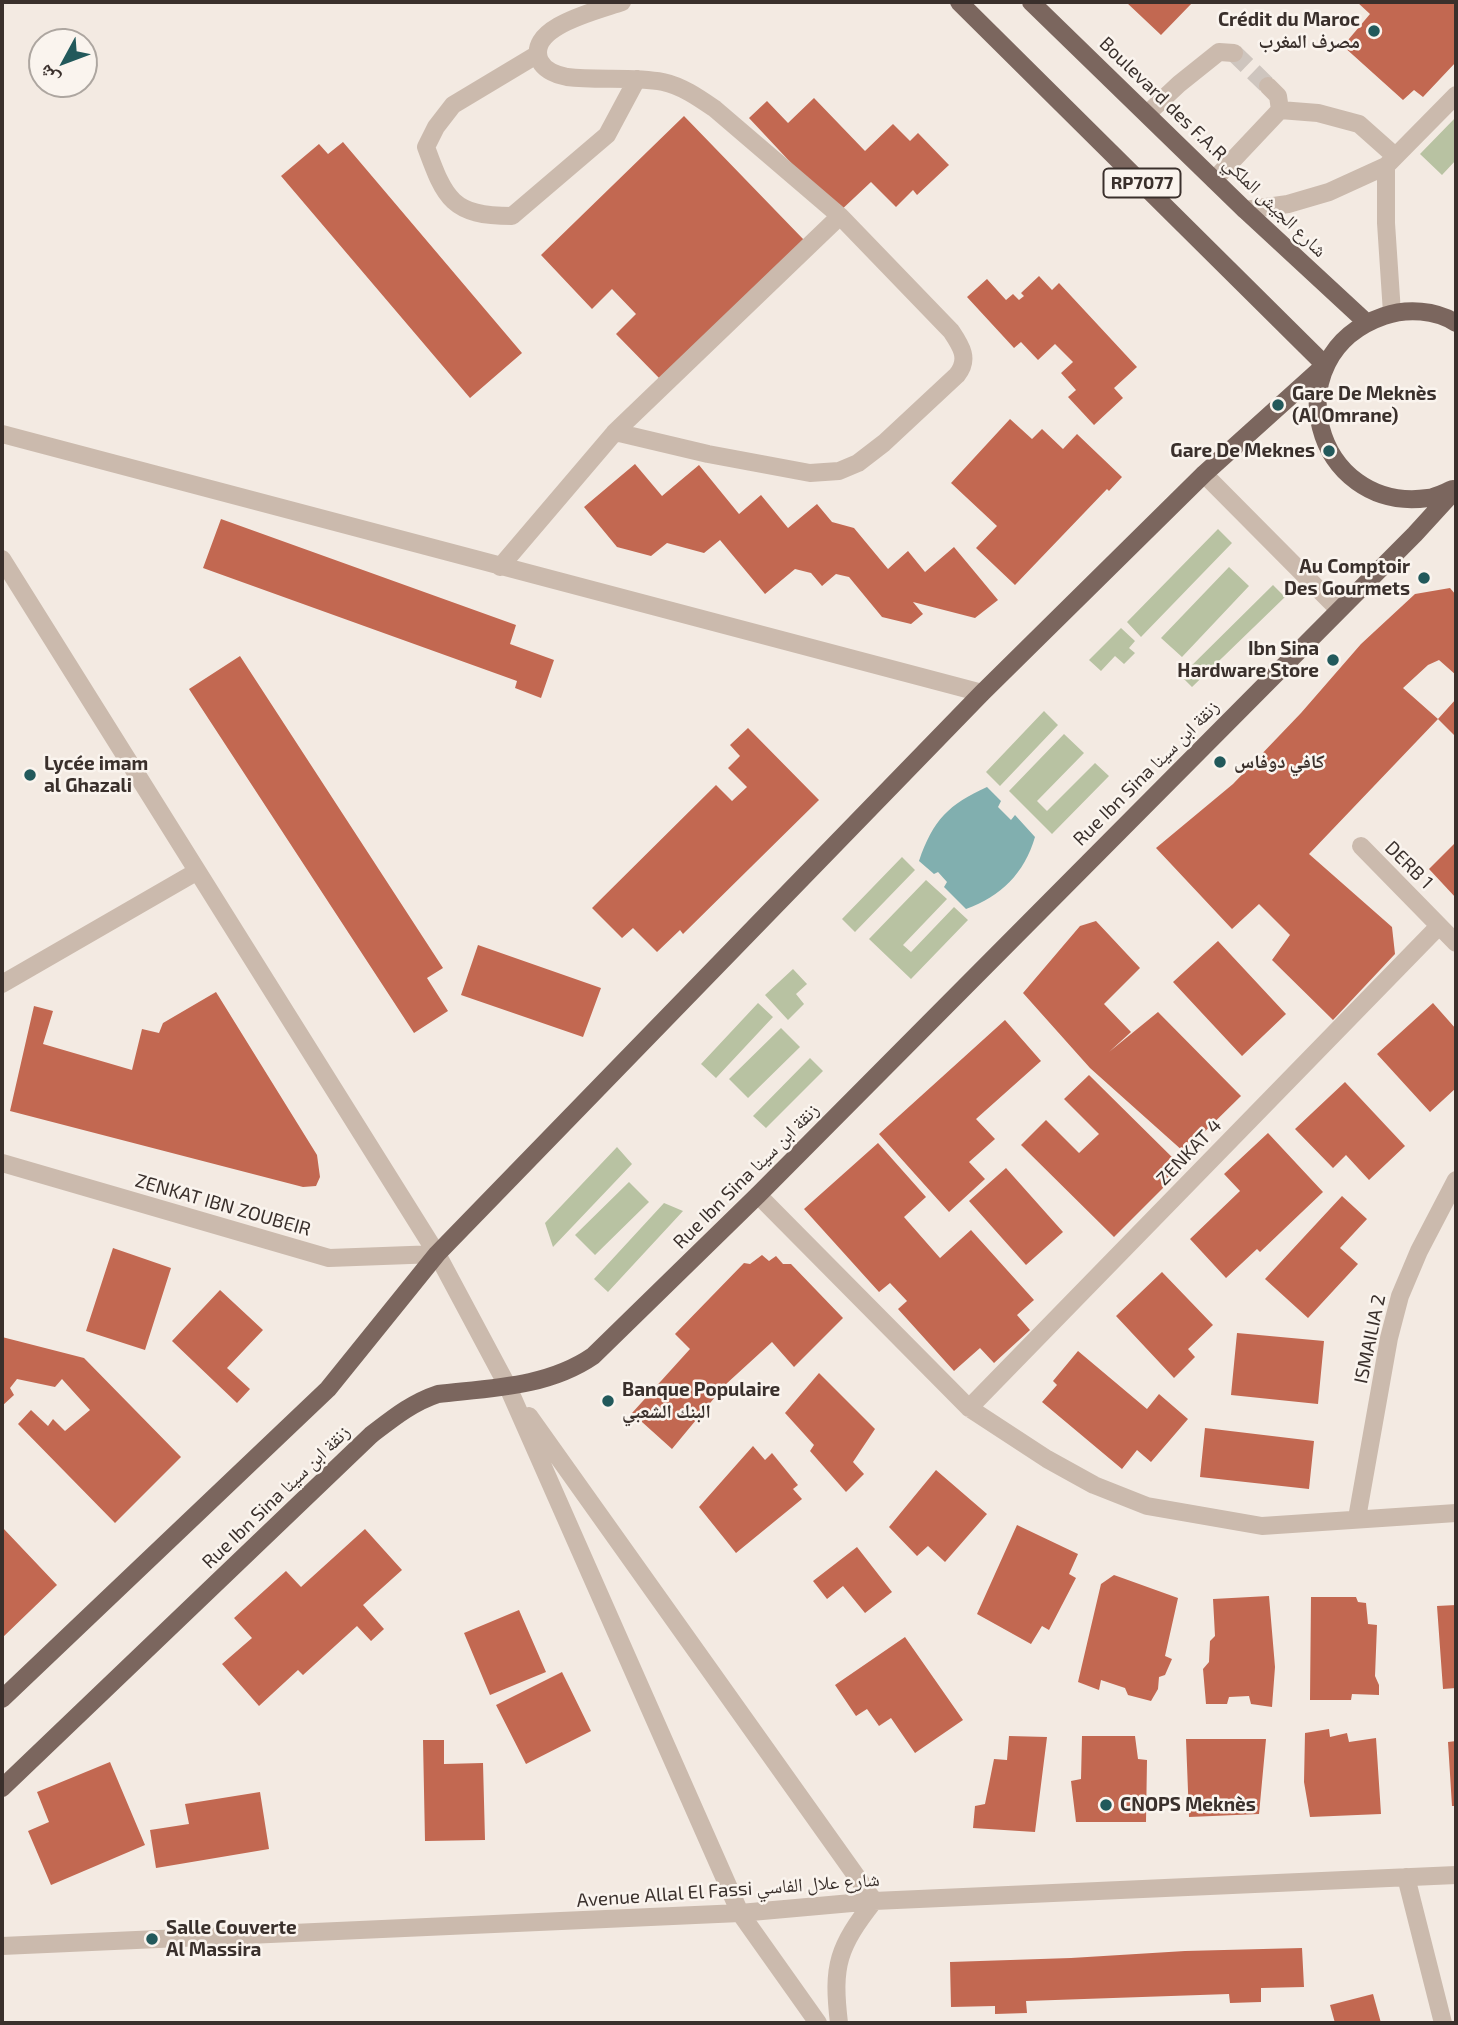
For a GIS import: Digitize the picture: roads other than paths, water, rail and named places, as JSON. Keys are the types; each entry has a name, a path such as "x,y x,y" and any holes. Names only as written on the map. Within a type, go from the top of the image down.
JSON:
{"main road":[{"name":"RP7077","path":"959,2 1325,365"},
{"name":"Boulevard des F.A.R شارع الجيش الملكي","path":"1031,2 1245,210 1366,322"},
{"path":"2,1699 328,1390 437,1254 982,693 1204,474 1325,365 1349,333 1366,322 1392,313 1419,311 1448,318 1456,323"},
{"path":"1325,365 1318,393 1318,423 1329,451 1347,474 1371,490 1399,499 1429,498 1456,489"},
{"name":"Rue Ibn Sina زنقة ابن سينا","path":"2,1788 371,1435 405,1409 421,1399 438,1394 552,1378 573,1370 593,1356 758,1195 1415,534 1456,489"}],"street":[{"path":"615,432 708,454 810,472 839,471 858,463 884,443 957,375 963,368 964,358 962,349 951,331 840,216 715,109 664,82 566,77 542,65 538,54 541,40 555,26 622,2"},
{"path":"1147,114 1219,52 1234,53"},
{"path":"538,54 453,105 436,127 426,147 439,184 457,206 489,216 512,216 607,135 637,79"},
{"path":"1268,86 1278,96 1280,110"},
{"path":"1245,210 1288,204 1329,192 1391,161 1456,95"},
{"path":"1280,110 1318,113 1359,124 1391,161 1386,223 1392,313"},
{"path":"1214,180 1280,110"},
{"path":"500,567 615,432 840,216"},
{"path":"2,434 982,693"},
{"path":"1204,474 1338,609"},
{"path":"2,559 196,873 437,1254 507,1385 740,1913 818,2023"},
{"name":"DERB 1","path":"1361,846 1456,943"},
{"path":"2,984 196,873"},
{"name":"ZENKAT 4","path":"969,1408 1439,926"},
{"name":"ZENKAT IBN ZOUBEIR","path":"2,1163 329,1258 437,1254"},
{"name":"ISMAILIA 2","path":"1357,1518 1389,1338 1400,1296 1419,1251 1456,1180"},
{"path":"758,1195 969,1408 1047,1459 1094,1485 1147,1506 1262,1525 1456,1513"},
{"path":"507,1385 874,1901 849,1934 842,1949 836,1970 839,2023"},
{"name":"Avenue Allal El Fassi شارع علال الفاسي","path":"2,1946 740,1913 874,1901 1456,1875"},
{"path":"1406,1877 1443,2023"}],"water":[{"path":"987,787 1001,801 998,807 1011,820 1015,815 1035,837 1018,873 1010,882 979,904 966,909 944,887 947,882 938,872 934,874 919,861 930,835 944,815 962,800"}],"tunnel":[{"path":"1234,53 1268,86"}],"place":[{"name":"Crédit du Maroc مصرف المغرب","path":"1374,31"},
{"name":"Gare De Meknès (Al Omrane)","path":"1278,405"},
{"name":"Gare De Meknes","path":"1329,451"},
{"name":"Au Comptoir Des Gourmets","path":"1424,578"},
{"name":"Ibn Sina Hardware Store","path":"1333,660"},
{"name":"كافي دوفاس","path":"1220,762"},
{"name":"Lycée imam al Ghazali","path":"30,775"},
{"name":"Banque Populaire البنك الشعبي","path":"608,1401"},
{"name":"CNOPS Meknès","path":"1106,1805"},
{"name":"Salle Couverte Al Massira","path":"152,1939"}]}
